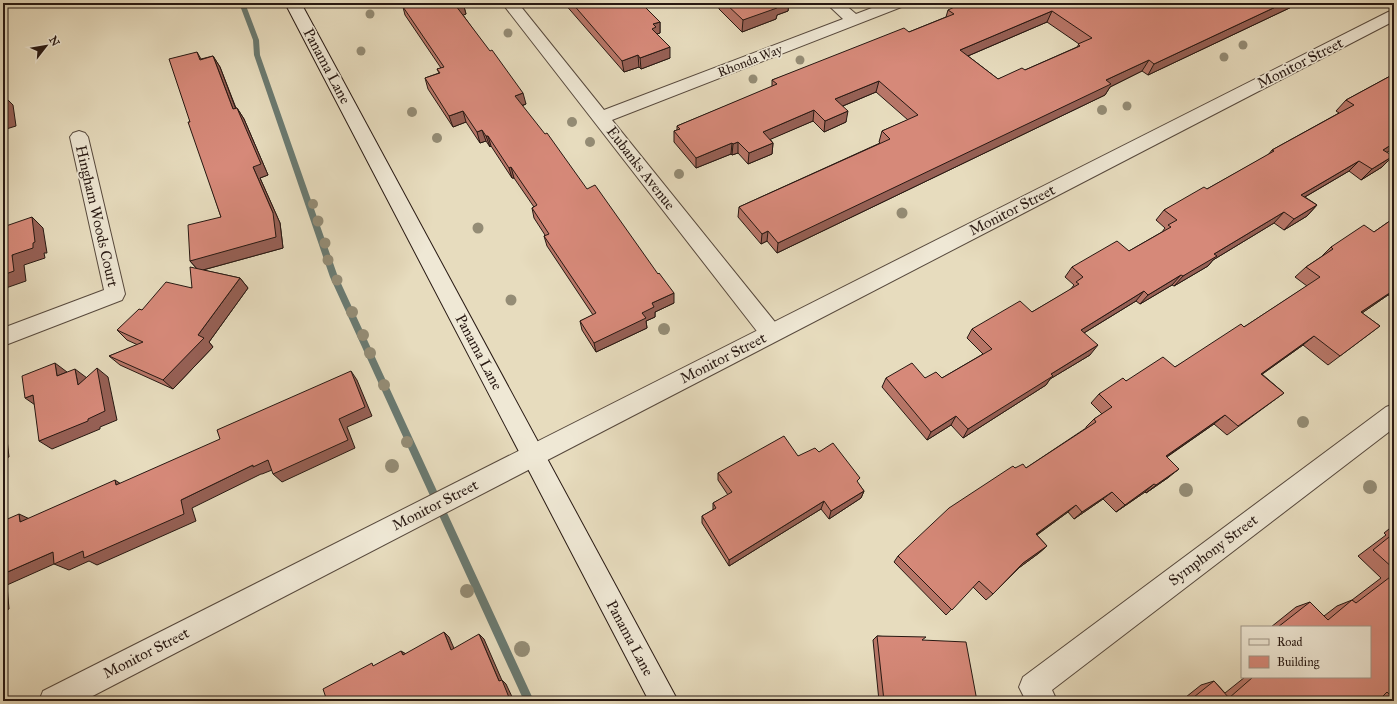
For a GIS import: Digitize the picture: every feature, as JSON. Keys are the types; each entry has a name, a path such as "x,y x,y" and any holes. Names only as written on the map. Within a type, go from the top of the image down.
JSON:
{"street":[{"name":"Panama Lane","path":"293,3 664,701"},
{"name":"Eubanks Avenue","path":"510,3 772,333"},
{"path":"834,3 854,20"},
{"name":"Rhonda Way","path":"601,118 899,3"},
{"name":"Monitor Street","path":"53,701 1394,15"},
{"name":"Hingham Woods Court","path":"3,337 115,294 79,137"},
{"name":"Symphony Street","path":"1038,694 1394,414"}],"building":[{"path":"463,3 456,6 490,51 492,50 523,93 515,96 545,134 547,133 587,189 595,185 658,274 659,273 674,293 652,303 654,307 642,313 646,318 594,343 580,321 596,313 544,236 549,234 532,208 537,205 511,167 509,168 488,136 486,136 482,130 477,132 463,111 449,116 425,78 440,73 437,69 444,67 401,4"},
{"path":"572,3 641,3 660,22 653,24 656,27 652,29 670,47 640,58 638,55 622,61"},
{"path":"725,3 780,3 774,5 777,8 743,20"},
{"path":"963,3 1284,3 1154,64 1149,60 1106,80 1111,84 778,243 768,231 762,234 739,207 890,139 882,131 918,115 879,81 835,99 848,111 825,121 814,110 763,132 773,143 749,153 738,142 732,143 696,158 674,131 680,129 677,126 777,84 772,80 904,28 909,32 954,14 948,10","holes":["1052,11 1092,38 1078,44 1080,46 1025,70 1022,68 998,79 960,50"]},
{"path":"197,52 200,60 213,56 233,109 237,108 261,164 253,167 273,213 276,237 190,261 188,225 221,217 188,122 190,122 169,59"},
{"path":"1394,74 1394,143 1383,150 1393,156 1372,169 1359,161 1301,195 1317,205 1294,219 1284,212 1214,254 1217,256 1183,276 1181,275 1148,295 1144,291 1081,330 1098,345 1051,374 1053,376 968,429 956,416 931,432 886,378 912,363 925,378 936,372 942,378 992,349 972,329 1020,301 1032,312 1079,284 1076,282 1083,277 1072,267 1117,241 1129,251 1171,227 1168,225 1177,220 1164,210 1204,187 1207,189 1274,151 1272,150 1354,105 1346,100"},
{"path":"3,97 5,115 3,116"},
{"path":"32,217 35,242 33,243 33,248 12,255 14,271 3,275 3,227"},
{"path":"1394,218 1394,290 1361,312 1380,326 1340,356 1314,336 1261,374 1284,393 1238,426 1225,415 1166,456 1179,469 1156,485 1154,484 1125,505 1112,492 1082,512 1076,505 1036,534 1047,546 1023,563 993,594 979,581 952,610 898,556 949,508 1013,466 1015,468 1023,464 1026,468 1096,422 1094,419 1112,407 1099,394 1123,378 1126,381 1163,357 1175,367 1241,324 1244,327 1320,277 1306,267 1333,249 1331,247 1364,225 1374,232"},
{"path":"190,267 240,278 198,335 204,338 163,380 109,356 143,342 117,330 139,309 142,310 166,282 192,288"},
{"path":"55,363 57,376 75,369 78,385 97,368 105,411 88,419 88,421 39,441 33,395 25,398 22,376"},
{"path":"351,371 365,407 339,419 348,440 273,474 268,460 253,467 253,465 181,500 184,514 84,558 83,551 54,564 53,552 3,574 3,521 19,514 20,522 115,480 116,485 220,439 217,430"},
{"path":"784,436 798,456 815,448 819,452 833,443 860,478 857,481 864,491 831,511 824,501 729,560 702,516 716,508 713,503 732,492 718,473"},
{"path":"1394,533 1394,569 1373,550"},
{"path":"1394,574 1394,699 1387,692 1378,701 1189,701 1214,681 1229,698 1252,678 1371,678 1371,626 1279,626 1310,602 1328,620 1352,600 1356,603"},
{"path":"444,632 451,650 479,634 499,681 502,680 510,700 424,701 422,697 414,701 327,701 323,689 372,663 373,666 401,651 403,655"},
{"path":"877,636 926,637 922,640 966,642 977,701 884,701"}],"waterway":[{"path":"242,3 256,40 257,55 334,277 529,701"}]}
